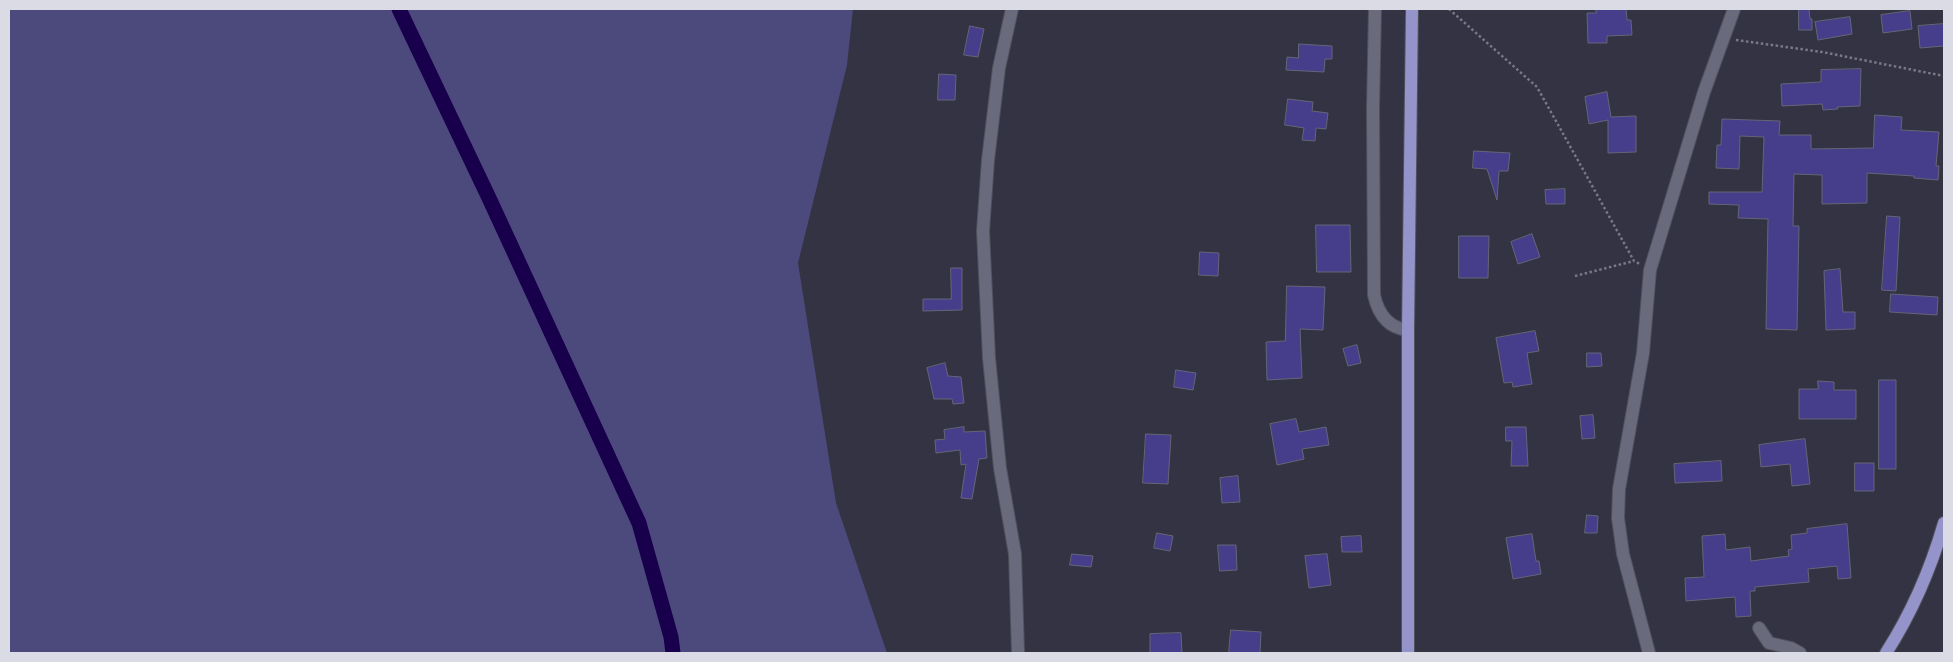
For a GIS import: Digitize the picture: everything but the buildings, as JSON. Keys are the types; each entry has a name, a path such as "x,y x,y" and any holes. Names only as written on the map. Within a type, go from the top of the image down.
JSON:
{"main road":[{"path":"1408,653 1408,330 1412,9"},
{"path":"1886,653 1897,636 1924,579 1944,523"}],"street":[{"path":"1012,9 1000,68 988,160 982,231 991,376 1000,468 1015,554 1018,653"},
{"path":"1375,9 1373,108 1374,295 1376,307 1387,322 1399,330 1408,330"},
{"path":"1649,653 1623,554 1618,518 1623,461 1643,353 1650,270 1684,152 1734,9"},
{"path":"1759,628 1769,643 1791,648 1800,653"}],"path":[{"path":"1450,9 1537,87 1634,261 1650,270"},
{"path":"1724,38 1822,52 1944,76"},
{"path":"1575,276 1634,261"}],"shaded area":[{"path":"9,9 853,9 847,65 798,263 836,503 887,653 9,653"}],"waterway":[{"path":"399,9 489,198 639,523 671,637 673,653"}]}
